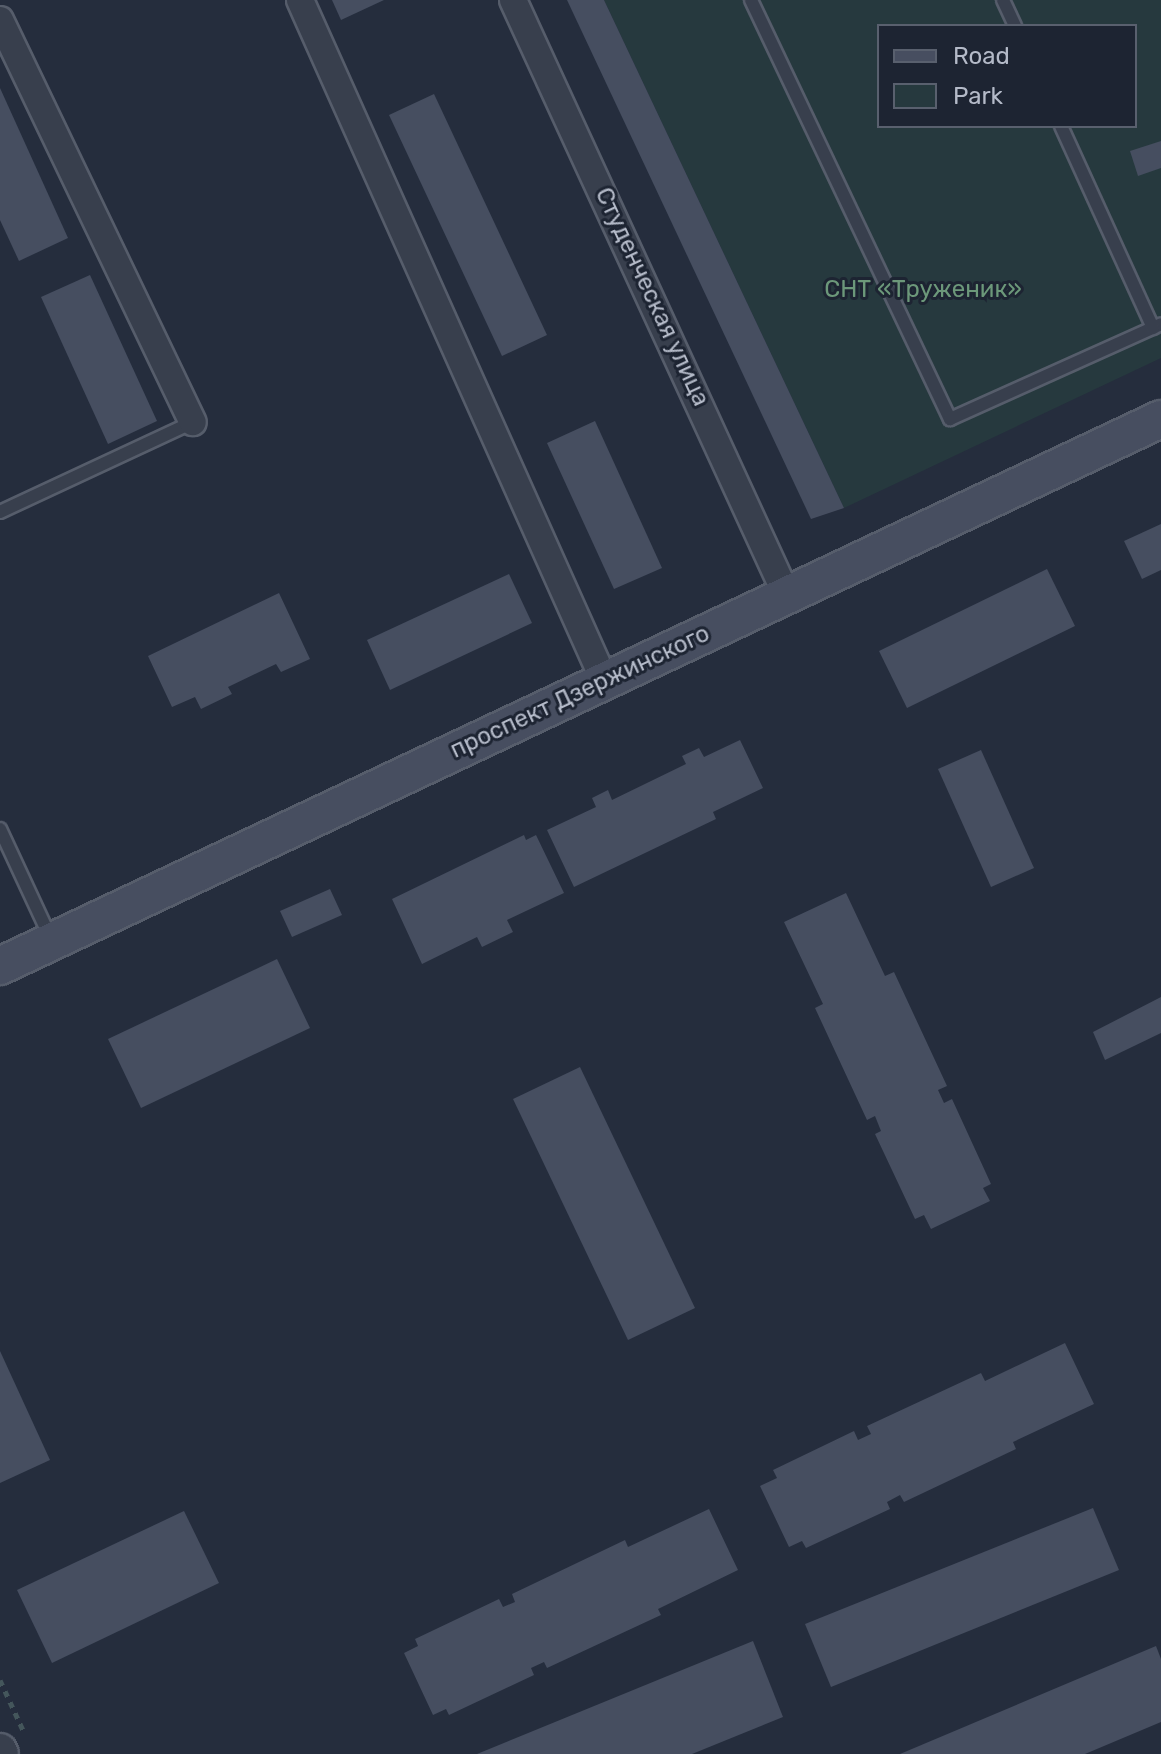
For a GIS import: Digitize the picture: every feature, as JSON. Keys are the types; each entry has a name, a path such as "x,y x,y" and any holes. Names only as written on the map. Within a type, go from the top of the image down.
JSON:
{"main road":[{"name":"проспект Дзержинского","path":"0,966 1161,419"}],"street":[{"path":"300,0 604,680"},
{"name":"Студенческая улица","path":"513,0 787,596"},
{"path":"0,20 193,422"}],"lane":[{"path":"751,0 950,419 1157,326 1062,128"},
{"path":"1003,0 1014,24"},
{"path":"0,512 193,422"},
{"path":"0,829 52,941"}],"path":[{"path":"0,1680 10,1749"}],"green space":[{"name":"СНТ «Труженик»","path":"604,0 1161,0 1161,358 844,508"}],"building":[{"path":"332,0 384,0 341,20"},
{"path":"567,0 604,0 844,508 811,519"},
{"path":"0,88 68,238 19,261 0,220"},
{"path":"434,94 547,335 502,356 389,115"},
{"path":"1161,141 1161,168 1138,176 1130,151"},
{"path":"90,275 157,421 108,444 41,297"},
{"path":"595,421 662,568 614,589 547,443"},
{"path":"1161,524 1161,570 1142,579 1124,541"},
{"path":"1047,569 1075,626 907,708 879,651"},
{"path":"509,574 532,623 390,690 367,640"},
{"path":"279,593 310,659 281,672 276,664 228,687 232,694 201,709 195,697 172,707 148,656"},
{"path":"740,740 763,788 713,812 716,819 574,887 547,830 596,807 592,798 608,790 612,800 686,764 682,756 699,748 704,757"},
{"path":"981,750 1034,868 991,887 938,769"},
{"path":"524,835 526,840 536,835 564,893 507,920 513,932 482,947 477,937 422,964 392,899"},
{"path":"330,889 342,915 292,937 280,911"},
{"path":"846,893 885,976 894,972 947,1086 938,1090 944,1103 952,1099 991,1184 983,1188 990,1201 931,1229 924,1215 915,1219 875,1134 881,1131 875,1116 867,1120 815,1008 823,1004 784,922"},
{"path":"277,959 310,1028 141,1108 108,1039"},
{"path":"1161,997 1161,1033 1105,1060 1093,1032"},
{"path":"580,1067 695,1308 628,1340 513,1099"},
{"path":"1065,1343 1094,1404 1013,1442 1016,1449 904,1502 900,1495 887,1502 890,1509 806,1548 802,1541 789,1547 760,1486 777,1478 773,1470 854,1431 858,1440 871,1434 867,1426 981,1373 985,1381"},
{"path":"0,1351 50,1460 0,1483"},
{"path":"1093,1508 1119,1570 831,1687 805,1624"},
{"path":"709,1509 738,1570 658,1609 661,1615 547,1668 544,1662 531,1668 534,1675 449,1715 446,1709 433,1715 404,1653 418,1646 415,1639 499,1599 503,1607 515,1602 512,1594 625,1540 628,1547"},
{"path":"184,1511 219,1583 52,1663 17,1590"},
{"path":"753,1641 783,1717 692,1754 477,1754"},
{"path":"1156,1646 1161,1659 1161,1722 1085,1754 900,1754"}]}
